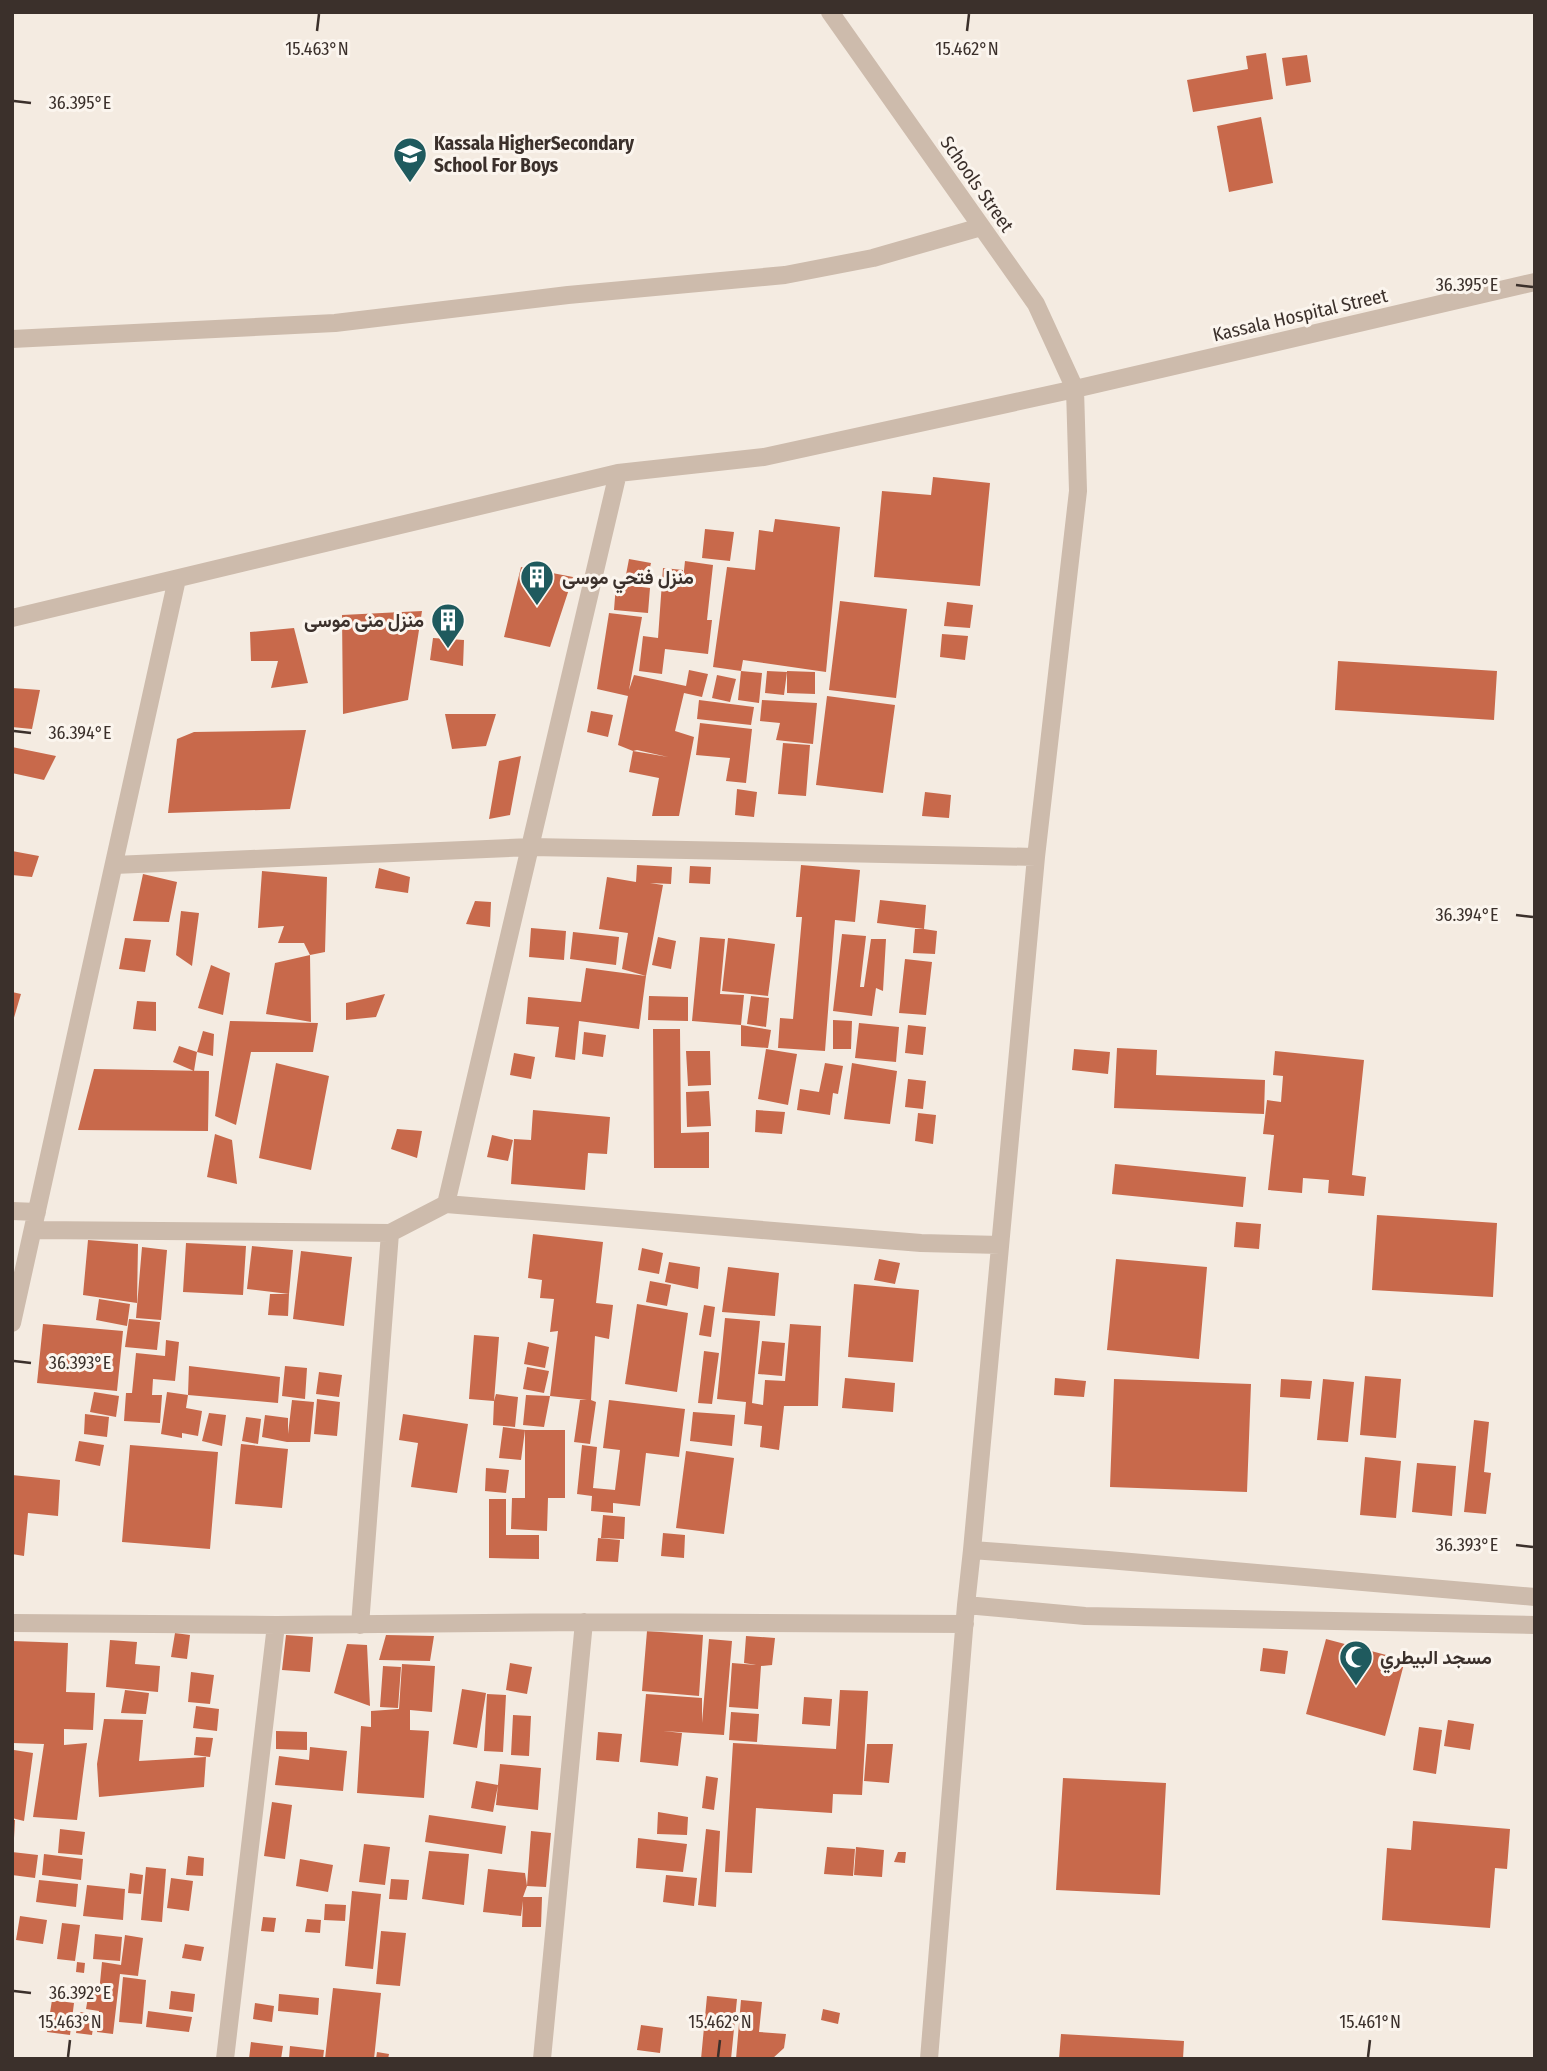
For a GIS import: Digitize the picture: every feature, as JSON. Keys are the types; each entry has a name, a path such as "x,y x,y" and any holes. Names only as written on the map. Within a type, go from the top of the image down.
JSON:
{"street":[{"name":"Schools Street","path":"830,12 1037,304 1075,389"},
{"path":"12,339 335,323 568,295 785,275 873,258 981,227"},
{"name":"Kassala Hospital Street","path":"12,618 618,473 764,457 1075,389 1535,282"},
{"path":"929,2059 966,1605 1036,858 1078,491 1075,389"},
{"path":"446,1203 618,473"},
{"path":"12,1323 177,579"},
{"path":"114,865 531,847 1036,858"},
{"path":"33,1230 390,1233 446,1203 920,1243 1000,1245"},
{"path":"12,1211 37,1212"},
{"path":"360,1625 390,1233"},
{"path":"972,1550 1535,1597"},
{"path":"966,1605 1084,1616 1535,1625"},
{"path":"542,2059 584,1622"},
{"path":"12,1623 360,1625 584,1622 965,1625"},
{"path":"225,2059 276,1625"}],"building":[{"path":"1266,53 1273,99 1193,112 1187,80 1248,69 1246,56"},
{"path":"1307,55 1311,82 1286,86 1282,58"},
{"path":"1261,117 1273,183 1229,192 1217,126"},
{"path":"933,477 990,483 980,586 874,577 882,491 931,495"},
{"path":"775,519 840,527 826,672 743,660 741,671 713,667 727,567 755,570 759,530 773,532"},
{"path":"705,529 734,532 730,561 702,558"},
{"path":"629,559 651,563 646,585 625,580"},
{"path":"685,561 713,565 707,620 712,620 708,654 665,649 662,674 639,671 643,636 658,638 663,568 683,570 682,589"},
{"name":"منزل فتحي موسى","path":"521,567 573,577 550,647 504,637"},
{"path":"616,584 650,588 648,613 614,610"},
{"path":"840,601 907,609 896,698 829,690"},
{"path":"947,602 973,605 970,628 944,626"},
{"path":"422,611 408,700 343,714 342,615"},
{"path":"609,613 642,617 629,690 634,675 686,686 689,670 708,674 702,697 684,693 675,731 694,737 679,816 652,816 659,778 629,772 633,751 618,745 628,696 597,689"},
{"path":"294,628 308,683 271,688 278,661 251,661 250,632"},
{"path":"942,634 968,636 965,660 940,657"},
{"name":"منزل منى موسى","path":"433,638 464,640 463,666 430,660"},
{"path":"1338,661 1497,671 1494,720 1335,710"},
{"path":"741,671 762,673 759,703 738,700"},
{"path":"767,671 787,672 784,695 765,693"},
{"path":"787,671 815,672 815,694 787,693"},
{"path":"717,675 736,679 730,702 712,698"},
{"path":"12,688 40,690 32,729 12,727"},
{"path":"827,696 895,705 883,793 816,785"},
{"path":"699,700 754,707 751,725 697,719"},
{"path":"762,700 817,703 813,744 776,740 780,723 760,721"},
{"path":"591,711 613,715 608,737 587,732"},
{"path":"445,714 496,714 486,746 452,749"},
{"path":"700,723 752,729 746,783 726,781 730,758 696,755"},
{"path":"306,730 290,809 168,813 177,739 194,732"},
{"path":"783,743 810,745 806,796 778,794"},
{"path":"12,747 56,756 44,780 12,773"},
{"path":"521,756 510,815 489,819 499,761"},
{"path":"737,789 757,792 754,817 735,815"},
{"path":"925,792 951,795 949,818 922,816"},
{"path":"12,851 39,856 32,877 12,875"},
{"path":"637,865 672,867 671,884 650,883 663,885 646,976 622,969 628,933 599,929 607,877 636,882"},
{"path":"801,865 860,870 855,922 835,920 825,1051 778,1048 780,1018 793,1019 802,917 796,917"},
{"path":"690,866 711,867 710,884 689,883"},
{"path":"379,868 410,877 408,893 375,888"},
{"path":"262,871 327,877 325,952 310,955 304,943 278,943 284,926 258,928"},
{"path":"143,874 177,882 169,922 133,921"},
{"path":"880,900 926,905 924,929 877,923"},
{"path":"475,901 491,902 490,927 466,924"},
{"path":"181,911 199,913 192,966 176,955"},
{"path":"531,928 566,931 564,960 529,957"},
{"path":"915,929 937,931 935,954 913,953"},
{"path":"573,932 619,937 616,965 570,959"},
{"path":"842,934 866,936 860,987 864,987 871,939 886,939 883,991 876,988 872,1016 833,1011"},
{"path":"658,937 676,941 671,969 652,965"},
{"path":"700,937 725,939 720,994 744,995 741,1025 692,1021"},
{"path":"125,938 151,940 145,972 119,969"},
{"path":"728,938 775,944 768,996 722,991"},
{"path":"310,955 311,1022 266,1014 275,963"},
{"path":"905,959 932,962 926,1015 899,1013"},
{"path":"211,965 230,973 223,1015 198,1008"},
{"path":"586,968 646,976 639,1029 579,1021 575,1060 555,1057 559,1027 526,1024 528,997 581,1002"},
{"path":"12,992 21,994 13,1021 12,1021"},
{"path":"385,994 376,1017 346,1020 346,1003"},
{"path":"649,996 688,997 688,1021 648,1020"},
{"path":"751,996 769,998 766,1027 747,1024"},
{"path":"137,1001 156,1002 156,1031 133,1029"},
{"path":"833,1020 852,1021 851,1049 833,1049"},
{"path":"230,1021 318,1023 313,1052 251,1052 236,1125 215,1116"},
{"path":"859,1023 899,1027 896,1062 855,1058"},
{"path":"741,1025 771,1030 768,1048 741,1046"},
{"path":"908,1025 926,1027 923,1055 905,1053"},
{"path":"653,1029 680,1029 681,1133 709,1132 709,1168 654,1168"},
{"path":"203,1031 214,1034 213,1056 197,1052"},
{"path":"584,1032 606,1035 603,1057 582,1054"},
{"path":"179,1046 197,1052 194,1071 173,1062"},
{"path":"1117,1048 1157,1050 1156,1075 1265,1080 1264,1114 1114,1108"},
{"path":"766,1049 797,1054 788,1105 758,1099"},
{"path":"1074,1049 1110,1052 1108,1074 1072,1070"},
{"path":"686,1051 710,1051 711,1085 688,1086"},
{"path":"1275,1051 1364,1060 1352,1175 1366,1177 1364,1196 1328,1193 1329,1180 1303,1178 1302,1193 1268,1190 1274,1135 1263,1134 1267,1100 1281,1102 1283,1076 1273,1075"},
{"path":"514,1053 535,1057 531,1079 510,1075"},
{"path":"276,1063 329,1076 311,1170 259,1158"},
{"path":"825,1063 843,1066 838,1094 833,1093 830,1115 797,1110 800,1089 819,1092"},
{"path":"852,1063 897,1071 890,1124 844,1119"},
{"path":"94,1069 209,1071 208,1131 78,1130"},
{"path":"908,1079 926,1081 923,1109 905,1107"},
{"path":"709,1091 711,1126 687,1127 686,1092"},
{"path":"533,1110 610,1117 607,1154 588,1153 585,1190 511,1184 514,1139 531,1140"},
{"path":"756,1110 785,1112 782,1134 755,1132"},
{"path":"918,1113 936,1115 933,1144 915,1141"},
{"path":"397,1129 422,1131 417,1158 391,1149"},
{"path":"215,1134 232,1140 237,1184 207,1177"},
{"path":"492,1135 513,1140 508,1161 487,1157"},
{"path":"1115,1164 1246,1177 1243,1207 1112,1194"},
{"path":"1377,1215 1497,1223 1493,1297 1372,1290"},
{"path":"1236,1222 1261,1224 1259,1249 1234,1247"},
{"path":"533,1234 603,1242 596,1303 613,1305 609,1339 595,1336 591,1400 596,1402 590,1444 574,1442 580,1400 587,1400 550,1396 558,1331 550,1332 554,1299 540,1298 542,1280 528,1278"},
{"path":"88,1240 138,1244 137,1303 83,1295"},
{"path":"186,1243 246,1246 243,1295 183,1292"},
{"path":"252,1246 293,1250 289,1294 247,1289"},
{"path":"142,1247 167,1250 161,1320 136,1318"},
{"path":"642,1248 663,1253 659,1274 638,1270"},
{"path":"301,1251 352,1257 344,1326 293,1319"},
{"path":"879,1259 900,1263 895,1284 874,1280"},
{"path":"1116,1259 1207,1267 1199,1359 1107,1350"},
{"path":"669,1262 700,1267 698,1289 665,1282"},
{"path":"728,1267 779,1273 775,1316 722,1312"},
{"path":"650,1281 671,1285 667,1306 646,1302"},
{"path":"854,1284 919,1290 913,1362 848,1357"},
{"path":"270,1294 289,1294 288,1316 268,1315"},
{"path":"99,1299 130,1304 127,1326 96,1320"},
{"path":"637,1304 688,1313 677,1392 625,1384"},
{"path":"704,1305 715,1307 711,1337 699,1335"},
{"path":"725,1318 760,1321 752,1403 763,1405 765,1380 785,1381 790,1324 821,1326 818,1406 784,1406 779,1450 760,1447 762,1426 744,1424 746,1402 717,1399"},
{"path":"129,1319 160,1322 157,1350 125,1347"},
{"path":"43,1324 123,1331 117,1391 37,1383"},
{"path":"474,1335 499,1337 494,1401 469,1399"},
{"path":"166,1340 179,1342 175,1381 153,1379 152,1395 162,1395 160,1423 124,1421 126,1393 132,1393 136,1353 165,1356"},
{"path":"762,1341 785,1343 782,1376 758,1374"},
{"path":"528,1342 549,1347 545,1368 524,1364"},
{"path":"704,1351 719,1353 712,1404 698,1403"},
{"path":"189,1366 280,1377 278,1403 188,1395"},
{"path":"285,1366 307,1368 305,1399 282,1396"},
{"path":"527,1367 549,1371 544,1393 523,1389"},
{"path":"319,1372 342,1375 339,1397 316,1394"},
{"path":"1365,1376 1401,1379 1396,1438 1360,1435"},
{"path":"845,1378 895,1383 893,1412 842,1408"},
{"path":"1055,1378 1086,1381 1084,1397 1054,1395"},
{"path":"1114,1379 1251,1384 1247,1492 1110,1487"},
{"path":"1281,1379 1312,1381 1310,1399 1280,1397"},
{"path":"1323,1379 1354,1382 1348,1442 1317,1440"},
{"path":"94,1392 119,1396 116,1417 90,1412"},
{"path":"167,1392 188,1395 186,1408 202,1411 198,1436 182,1433 182,1438 161,1434"},
{"path":"496,1394 518,1397 515,1427 493,1425"},
{"path":"526,1395 550,1396 544,1427 523,1425"},
{"path":"317,1399 340,1402 337,1436 314,1434"},
{"path":"292,1400 314,1402 310,1442 287,1442 262,1437 265,1415 288,1418 288,1434"},
{"path":"609,1400 685,1409 679,1457 646,1453 640,1506 613,1503 613,1513 591,1511 592,1496 577,1494 582,1445 597,1447 593,1488 615,1490 620,1450 603,1448"},
{"path":"693,1412 735,1415 732,1446 690,1441"},
{"path":"209,1413 226,1415 222,1446 202,1441"},
{"path":"85,1414 109,1417 107,1437 84,1434"},
{"path":"403,1414 468,1424 457,1493 411,1487 418,1443 399,1440"},
{"path":"246,1417 261,1419 258,1444 242,1441"},
{"path":"1474,1420 1489,1422 1484,1472 1491,1473 1486,1514 1464,1512"},
{"path":"503,1427 525,1430 521,1460 499,1458"},
{"path":"525,1430 565,1430 565,1498 548,1498 547,1531 511,1529 512,1498 525,1498"},
{"path":"79,1441 104,1445 100,1466 75,1461"},
{"path":"241,1444 288,1449 282,1508 235,1504"},
{"path":"130,1445 218,1452 210,1549 122,1542"},
{"path":"686,1451 734,1458 724,1534 676,1528"},
{"path":"1365,1457 1401,1461 1396,1518 1360,1515"},
{"path":"1417,1463 1456,1466 1452,1516 1412,1512"},
{"path":"486,1468 509,1470 506,1493 485,1491"},
{"path":"12,1475 60,1480 58,1516 28,1513 24,1556 12,1554"},
{"path":"489,1499 506,1499 506,1535 539,1535 539,1559 489,1558"},
{"path":"603,1515 625,1517 624,1539 601,1538"},
{"path":"663,1533 685,1535 684,1558 661,1556"},
{"path":"598,1538 620,1540 618,1562 596,1561"},
{"path":"647,1631 703,1635 699,1696 642,1691"},
{"path":"175,1633 190,1635 187,1659 171,1657"},
{"path":"286,1635 313,1637 310,1672 282,1670"},
{"path":"386,1635 434,1636 430,1661 379,1660"},
{"path":"746,1636 775,1638 772,1665 761,1666 758,1709 729,1707 732,1663 756,1665 744,1663"},
{"path":"709,1639 732,1641 724,1735 663,1731 682,1733 678,1766 640,1762 646,1694 702,1698 702,1723"},
{"name":"مسجد البيطري","path":"1326,1639 1405,1660 1385,1736 1306,1714"},
{"path":"110,1640 137,1642 135,1664 160,1666 158,1692 106,1687"},
{"path":"12,1641 68,1643 66,1692 95,1693 93,1730 64,1729 64,1745 87,1743 77,1820 33,1817 44,1744 12,1743"},
{"path":"347,1644 367,1645 370,1706 334,1693"},
{"path":"1263,1648 1288,1651 1285,1674 1260,1671"},
{"path":"510,1663 532,1667 527,1694 506,1690"},
{"path":"402,1664 435,1666 432,1712 410,1710 410,1730 429,1731 424,1798 357,1793 361,1726 371,1727 371,1711 399,1709"},
{"path":"383,1666 401,1667 398,1708 380,1707"},
{"path":"191,1672 214,1675 210,1704 188,1702"},
{"path":"462,1689 486,1693 477,1748 453,1744"},
{"path":"125,1690 149,1693 146,1714 121,1713"},
{"path":"840,1690 868,1691 862,1795 833,1794 832,1813 756,1808 752,1873 725,1872 733,1743 836,1749"},
{"path":"487,1694 506,1695 503,1752 484,1751"},
{"path":"804,1697 832,1699 830,1726 802,1724"},
{"path":"196,1706 219,1709 217,1731 193,1728"},
{"path":"731,1712 759,1714 757,1742 729,1740"},
{"path":"513,1715 531,1716 529,1756 511,1755"},
{"path":"104,1719 143,1720 139,1761 206,1757 204,1787 99,1797 97,1764"},
{"path":"1448,1720 1474,1724 1470,1750 1444,1746"},
{"path":"1419,1727 1442,1730 1436,1774 1413,1770"},
{"path":"276,1731 307,1732 307,1750 276,1749"},
{"path":"598,1732 622,1734 619,1762 596,1760"},
{"path":"196,1737 213,1738 210,1757 194,1755"},
{"path":"867,1744 893,1744 889,1783 864,1781"},
{"path":"310,1747 347,1751 343,1791 275,1785 279,1756 309,1760"},
{"path":"14,1750 33,1753 24,1821 12,1818"},
{"path":"500,1764 541,1768 538,1810 496,1805"},
{"path":"706,1776 718,1778 714,1810 702,1808"},
{"path":"1063,1778 1166,1783 1160,1895 1056,1890"},
{"path":"476,1781 498,1785 493,1812 471,1808"},
{"path":"272,1802 292,1805 285,1859 264,1856"},
{"path":"658,1812 688,1817 687,1835 657,1834"},
{"path":"429,1815 506,1826 502,1854 425,1842"},
{"path":"12,1820 15,1820 14,1838 12,1838"},
{"path":"1413,1821 1510,1829 1507,1869 1495,1868 1490,1928 1382,1920 1387,1848 1411,1850"},
{"path":"60,1829 85,1832 82,1855 58,1853"},
{"path":"706,1829 720,1831 716,1907 698,1905"},
{"path":"531,1831 551,1833 546,1887 527,1886"},
{"path":"638,1838 687,1844 683,1872 636,1868"},
{"path":"364,1844 390,1847 385,1885 359,1882"},
{"path":"827,1847 855,1849 853,1876 824,1874"},
{"path":"856,1847 884,1850 882,1877 854,1875"},
{"path":"429,1851 469,1854 464,1905 422,1899"},
{"path":"12,1852 38,1855 35,1878 12,1875"},
{"path":"898,1852 906,1852 905,1863 894,1862"},
{"path":"44,1854 83,1859 81,1880 42,1875"},
{"path":"188,1856 204,1858 203,1876 186,1875"},
{"path":"300,1859 333,1865 328,1892 296,1886"},
{"path":"146,1867 166,1869 162,1922 141,1920"},
{"path":"488,1869 525,1873 527,1886 523,1897 542,1897 541,1927 522,1927 523,1901 521,1916 483,1912"},
{"path":"130,1873 143,1875 141,1894 128,1893"},
{"path":"666,1875 697,1878 694,1906 663,1902"},
{"path":"171,1878 193,1881 189,1911 167,1908"},
{"path":"391,1879 409,1880 407,1900 389,1899"},
{"path":"39,1880 78,1884 76,1907 36,1902"},
{"path":"87,1885 125,1889 123,1920 83,1916"},
{"path":"352,1891 381,1894 373,1969 345,1966"},
{"path":"325,1904 346,1905 345,1921 324,1920"},
{"path":"20,1916 47,1920 43,1944 16,1940"},
{"path":"263,1917 276,1918 274,1932 261,1931"},
{"path":"307,1919 321,1920 320,1933 305,1932"},
{"path":"62,1923 80,1925 75,1961 57,1959"},
{"path":"381,1931 406,1933 400,1986 376,1984"},
{"path":"95,1934 122,1937 120,1961 93,1959"},
{"path":"125,1935 143,1938 138,1976 120,1974 113,2034 97,2032 99,2011 86,2009 89,1991 99,1993 102,1962 121,1965"},
{"path":"185,1944 204,1947 201,1961 182,1958"},
{"path":"77,1962 85,1963 84,1973 76,1972"},
{"path":"123,1977 146,1980 142,2024 119,2022"},
{"path":"333,1988 381,1993 374,2059 325,2059"},
{"path":"171,1991 195,1994 193,2012 169,2009"},
{"path":"74,1992 84,1994 83,2001 73,2000"},
{"path":"279,1994 319,1998 318,2015 278,2011"},
{"path":"707,1996 737,1999 731,2059 701,2059"},
{"path":"52,2000 74,2003 70,2035 47,2032"},
{"path":"741,2000 762,2002 759,2032 786,2034 784,2048 772,2059 736,2059"},
{"path":"255,2003 274,2006 272,2022 253,2019"},
{"path":"823,2009 840,2013 838,2024 821,2020"},
{"path":"148,2011 192,2017 189,2032 146,2027"},
{"path":"80,2012 95,2014 92,2035 76,2033"},
{"path":"641,2025 663,2028 660,2053 637,2050"},
{"path":"1061,2034 1184,2041 1183,2059 1059,2059"},
{"path":"251,2042 283,2046 281,2059 249,2059"},
{"path":"290,2046 324,2050 323,2059 289,2059"},
{"path":"377,2052 389,2054 388,2059 376,2059"}],"place":[{"name":"Kassala HigherSecondary School For Boys","path":"410,184"},
{"name":"منزل فتحي موسى","path":"537,607"},
{"name":"منزل منى موسى","path":"448,650"},
{"name":"مسجد البيطري","path":"1356,1687"}]}
